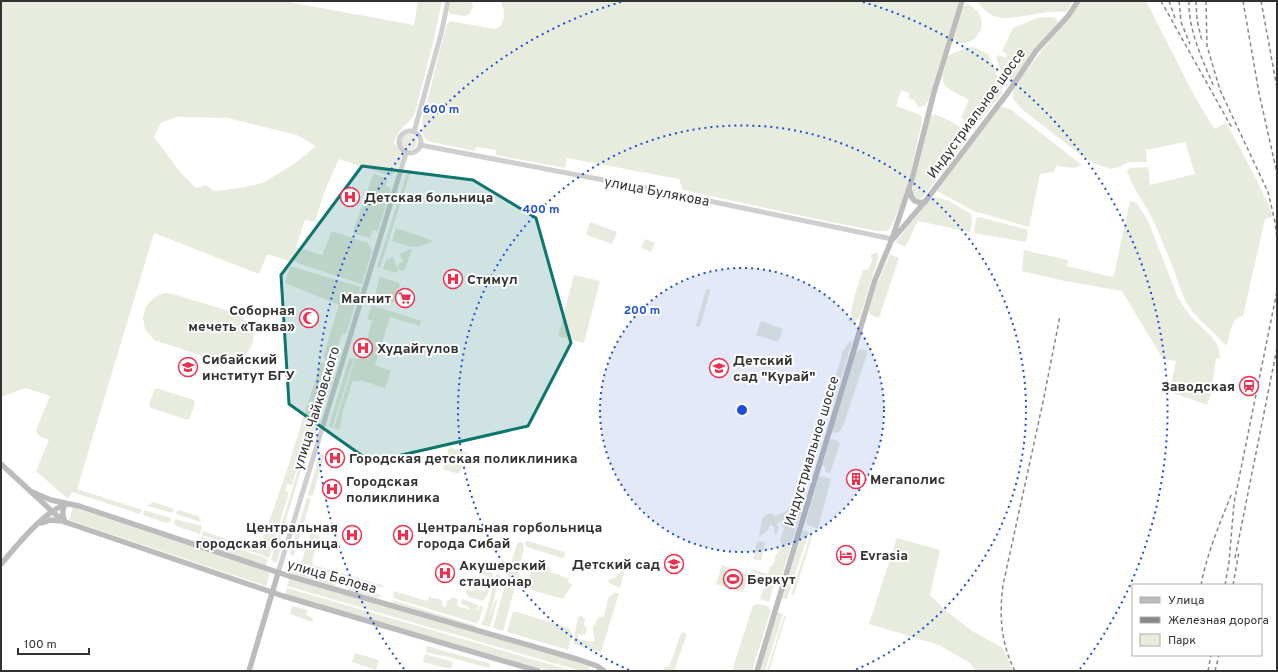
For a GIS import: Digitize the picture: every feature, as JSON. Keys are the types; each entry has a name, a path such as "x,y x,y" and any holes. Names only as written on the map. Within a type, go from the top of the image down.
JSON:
{"main road":[{"name":"Индустриальное шоссе","path":"757,671 876,280 909,189 936,87 962,1"},
{"name":"Индустриальное шоссе","path":"892,239 925,202 1009,91 1036,51 1068,16 1078,1"},
{"path":"909,189 911,197 915,201 920,203 925,202"},
{"name":"улица Белова","path":"1,464 52,512 65,522 272,592 538,671"},
{"name":"улица Белова","path":"32,492 51,500 68,504 278,572 580,660 597,666 604,671"},
{"path":"1,564 38,524 52,512 68,504"},
{"path":"65,522 62,516 63,509 68,504"},
{"path":"38,524 48,520 65,522"},
{"name":"улица Чайковского","path":"249,671 278,572"}],"street":[{"path":"414,132 441,34 448,1"},
{"path":"409,131 414,132 420,137 420,145 417,150 412,153 406,153 399,146 400,136 409,131"},
{"name":"улица Булякова","path":"420,145 656,190 892,239"},
{"name":"улица Чайковского","path":"278,572 406,153"}],"highlighted area":[{"path":"362,166 473,180 536,218 571,343 528,426 371,462 289,404 281,275"}],"green space":[{"path":"1,1 283,1 414,25 418,1 442,1 415,113 395,139 394,143 400,151 401,157 397,170 390,176 339,159 325,190 315,222 305,220 296,247 322,255 332,231 368,243 372,251 362,284 300,264 293,260 292,262 267,254 259,274 154,233 77,489 142,510 140,514 72,492 68,499 36,471 49,440 39,436 36,430 50,396 26,388 1,397","holes":["176,117 228,118 297,135 316,146 294,164 263,183 241,188 214,191 206,185 196,188 180,172 154,137 161,123"]},
{"path":"451,1 471,1 473,6 469,15 465,16 450,14 449,11"},
{"path":"500,1 959,1 928,101 924,106 918,107 914,100 908,98 909,93 901,90 896,106 918,114 922,117 922,122 909,178 900,207 888,231 877,231 683,190 679,179 567,158 565,168 496,155 496,150 477,147 474,151 427,141 423,135 422,121 447,24 450,21 495,29 501,26 503,20 504,10"},
{"path":"977,1 1073,1 1066,12 1047,12 1003,18 989,14"},
{"path":"1081,1 1146,1 1194,95 1214,129 1226,123 1268,204 1273,216 1265,219 1243,316 1239,317 1233,323 1227,345 1224,344 1198,317 1187,303 1182,294 1153,220 1132,184 1127,171 1130,168 1148,167 1150,185 1195,174 1185,142 1146,150 1147,162 1129,162 1111,169 1095,164 1081,155 1024,111 1013,99 1014,86"},
{"path":"968,4 977,11 981,19 981,27 973,40 966,43 959,42 953,38 963,7"},
{"path":"1037,18 1056,18 1058,22 1011,82 1006,81 996,58 998,55 1006,58 1007,54 1002,51 1013,28"},
{"path":"973,47 988,54 1002,87 1002,93 974,128 961,117 969,100 947,88 943,80 948,56 965,48"},
{"path":"1003,107 1010,109 1082,165 1075,168 1056,166 1054,172 1040,174 1029,227 974,211 937,191 999,108"},
{"path":"934,114 949,120 959,127 964,131 967,139 925,195 919,200 914,198 912,191 930,117"},
{"path":"409,134 416,139 417,142 412,149 409,150 402,145 401,142 406,135"},
{"path":"408,170 411,170 380,268 377,267"},
{"path":"375,174 388,179 386,186 391,189 378,231 373,230 370,238 354,234 353,231 373,175"},
{"path":"934,197 947,200 971,214 972,221 970,232 918,221 905,247 896,242 929,200"},
{"path":"1130,201 1137,203 1149,223 1178,298 1190,316 1218,345 1220,358 1216,358 1211,394 1207,405 1173,393 1171,386 1176,361 1163,359 1122,291 1060,280 1022,271 1024,250 1068,260 1067,266 1112,277 1114,275"},
{"path":"979,217 1028,230 1026,242 974,233 976,218"},
{"path":"590,222 617,232 612,244 586,235"},
{"path":"396,228 434,241 421,246 411,247 392,241"},
{"path":"645,239 655,243 651,252 641,248"},
{"path":"410,249 412,250 404,271 399,270 398,264 403,262 400,254"},
{"path":"876,252 879,256 860,317 855,322 848,321 848,319 852,318 851,310 863,270 868,269 872,261 871,255"},
{"path":"890,254 899,258 879,318 871,315 869,310 877,284"},
{"path":"393,257 398,270 396,273 383,269 386,260"},
{"path":"290,266 361,287 346,334 342,334 333,363 327,361 323,357 339,305 285,283"},
{"path":"574,275 600,281 584,343 558,336"},
{"path":"380,277 399,283 400,285 394,301 389,306 373,301"},
{"path":"706,289 710,289 710,292 700,326 697,327 696,325"},
{"path":"164,293 173,294 236,313 246,320 253,334 253,341 247,353 236,360 221,362 154,340 145,329 143,318 145,309 150,301"},
{"path":"372,305 421,321 420,326 390,317 375,365 391,371 385,388 360,380 359,382 353,380 343,411 339,430 334,428 355,358 360,359 362,354 365,355 369,343 366,342 372,321 367,319"},
{"path":"761,321 783,329 778,342 756,335"},
{"path":"851,340 852,343 830,414 827,416 824,415 829,403 829,397 835,389 835,379 842,352"},
{"path":"861,349 868,351 845,423 839,432 833,433 832,430 856,352"},
{"path":"354,358 332,428 329,425 349,359"},
{"path":"322,362 326,365 325,375 316,405 308,402"},
{"path":"327,375 333,378 323,409 318,406"},
{"path":"156,388 194,400 195,403 190,418 188,420 151,408 149,405"},
{"path":"307,405 315,408 292,485 287,484 285,491 289,492 269,558 202,535 203,531 259,550 287,470"},
{"path":"316,409 322,412 315,437 311,438 280,539 282,544 277,563 271,560"},
{"path":"830,439 836,440 840,444 830,473 825,472 826,467 822,466"},
{"path":"449,447 468,453 459,474 443,469"},
{"path":"320,454 324,456 313,495 309,496 308,494"},
{"path":"819,476 831,479 818,528 814,528 806,521"},
{"path":"307,498 311,499 300,532 298,528"},
{"path":"796,499 802,501 801,512 781,579 775,580 769,602 760,599 767,578 753,573 752,569 768,574 782,544 780,541 784,528 781,525 781,521 777,524 779,527 777,534 774,533 774,527 770,525 768,530 760,536 759,534 763,517 770,513 776,516 785,512"},
{"path":"153,502 174,509 172,513 147,506"},
{"path":"73,507 270,573 266,586 69,520"},
{"path":"144,510 171,518 170,522 166,523 143,515"},
{"path":"178,510 198,516 201,522 176,514"},
{"path":"175,519 202,526 200,534 176,526 174,523"},
{"path":"312,530 315,531 314,534 320,536 312,561 313,565 382,585 384,588 301,564"},
{"path":"803,530 809,532 787,599 782,598"},
{"path":"297,533 300,535 294,555 292,556 290,553 295,534"},
{"path":"811,533 813,533 794,595 791,595"},
{"path":"202,537 263,557 268,560 266,566 201,544 200,542"},
{"path":"897,538 940,550 930,595 945,610 972,631 1003,648 1013,671 976,671 970,663 939,645 869,624"},
{"path":"528,541 564,552 565,556 562,558 527,547 525,542"},
{"path":"757,541 765,542 761,561 753,559"},
{"path":"520,542 523,543 524,549 519,565 511,564 517,544"},
{"path":"544,564 550,568 551,573 569,579 568,582 572,585 563,599 532,590 530,587 530,583 527,581 533,569"},
{"path":"473,565 489,570 493,573 490,583 488,577 472,569"},
{"name":"Беркут","path":"722,565 749,574 743,592 716,584"},
{"path":"624,569 620,588 609,583 608,580 614,578"},
{"path":"292,570 336,582 335,586 291,573"},
{"path":"509,571 519,572 520,579 515,587 503,631 493,628"},
{"path":"499,574 500,576 489,619 495,600 497,601 490,627 481,625 486,613 496,575"},
{"path":"289,579 588,665 590,671 581,671 287,586"},
{"path":"349,586 381,595 378,598 348,590"},
{"path":"486,586 490,587 483,601 469,597 465,592 467,590 473,591 475,589 485,592"},
{"path":"287,588 573,671 549,671 285,594"},
{"path":"394,591 427,601 429,597 442,600 442,605 446,607 447,601 453,597 458,600 457,603 459,607 469,609 469,607 462,604 462,599 478,605 477,610 480,605 483,607 479,621 477,622 478,624 393,598"},
{"path":"614,593 619,593 601,652 573,644 578,617 581,616 585,619 584,625 587,628 585,635 578,634 578,639 592,642 595,641 593,626 598,618 604,616 608,598"},
{"path":"392,600 477,626 475,628 394,603"},
{"path":"759,604 767,606 771,610 752,671 732,671 753,605"},
{"path":"292,606 308,610 306,615 313,618 312,622 290,614"},
{"path":"513,612 569,628 572,634 568,650 507,632"},
{"path":"777,612 783,614 765,671 759,671"},
{"path":"784,616 786,616 769,671 767,671"},
{"path":"683,632 687,634 674,671 663,671 665,666 669,667 680,636"},
{"path":"427,646 491,664 489,668 426,652"},
{"path":"355,653 379,660 376,670 352,662"},
{"path":"425,654 453,662 451,668 445,668 423,662"}],"railway":[{"path":"1161,1 1232,128"},
{"path":"1169,1 1175,18"},
{"path":"1179,1 1181,22 1190,44"},
{"path":"1189,1 1189,12 1194,34 1201,56 1214,87"},
{"path":"1196,1 1197,20 1202,41"},
{"path":"1206,1 1207,46 1220,90 1268,192 1275,222 1277,239"},
{"path":"1243,1 1259,93 1277,173"},
{"path":"1261,1 1277,88"},
{"path":"1225,584 1229,562 1234,503 1277,291"},
{"path":"1015,671 1010,661 1002,630 1001,608 1003,585 1060,316"},
{"path":"1235,558 1277,348"},
{"path":"1201,584 1210,550 1232,493"},
{"path":"1233,584 1239,552"},
{"path":"1208,671 1211,656"},
{"path":"1215,671 1219,656"}],"place":[{"name":"Детская больница","path":"350,197"},
{"name":"Стимул","path":"453,279"},
{"name":"Магнит","path":"405,298"},
{"name":"Соборная мечеть «Таква»","path":"309,318"},
{"name":"Худайгулов","path":"363,348"},
{"name":"Сибайский институт БГУ","path":"188,367"},
{"name":"Детский сад \"Курай\"","path":"719,368"},
{"name":"Заводская","path":"1249,386"},
{"name":"Городская детская поликлиника","path":"335,458"},
{"name":"Мегаполис","path":"856,479"},
{"name":"Городская поликлиника","path":"332,489"},
{"name":"Центральная городская больница","path":"352,535"},
{"name":"Центральная горбольница города Сибай","path":"403,535"},
{"name":"Evrasia","path":"846,555"},
{"name":"Детский сад","path":"674,564"},
{"name":"Акушерский стационар","path":"445,573"},
{"name":"Беркут","path":"733,579"}]}
